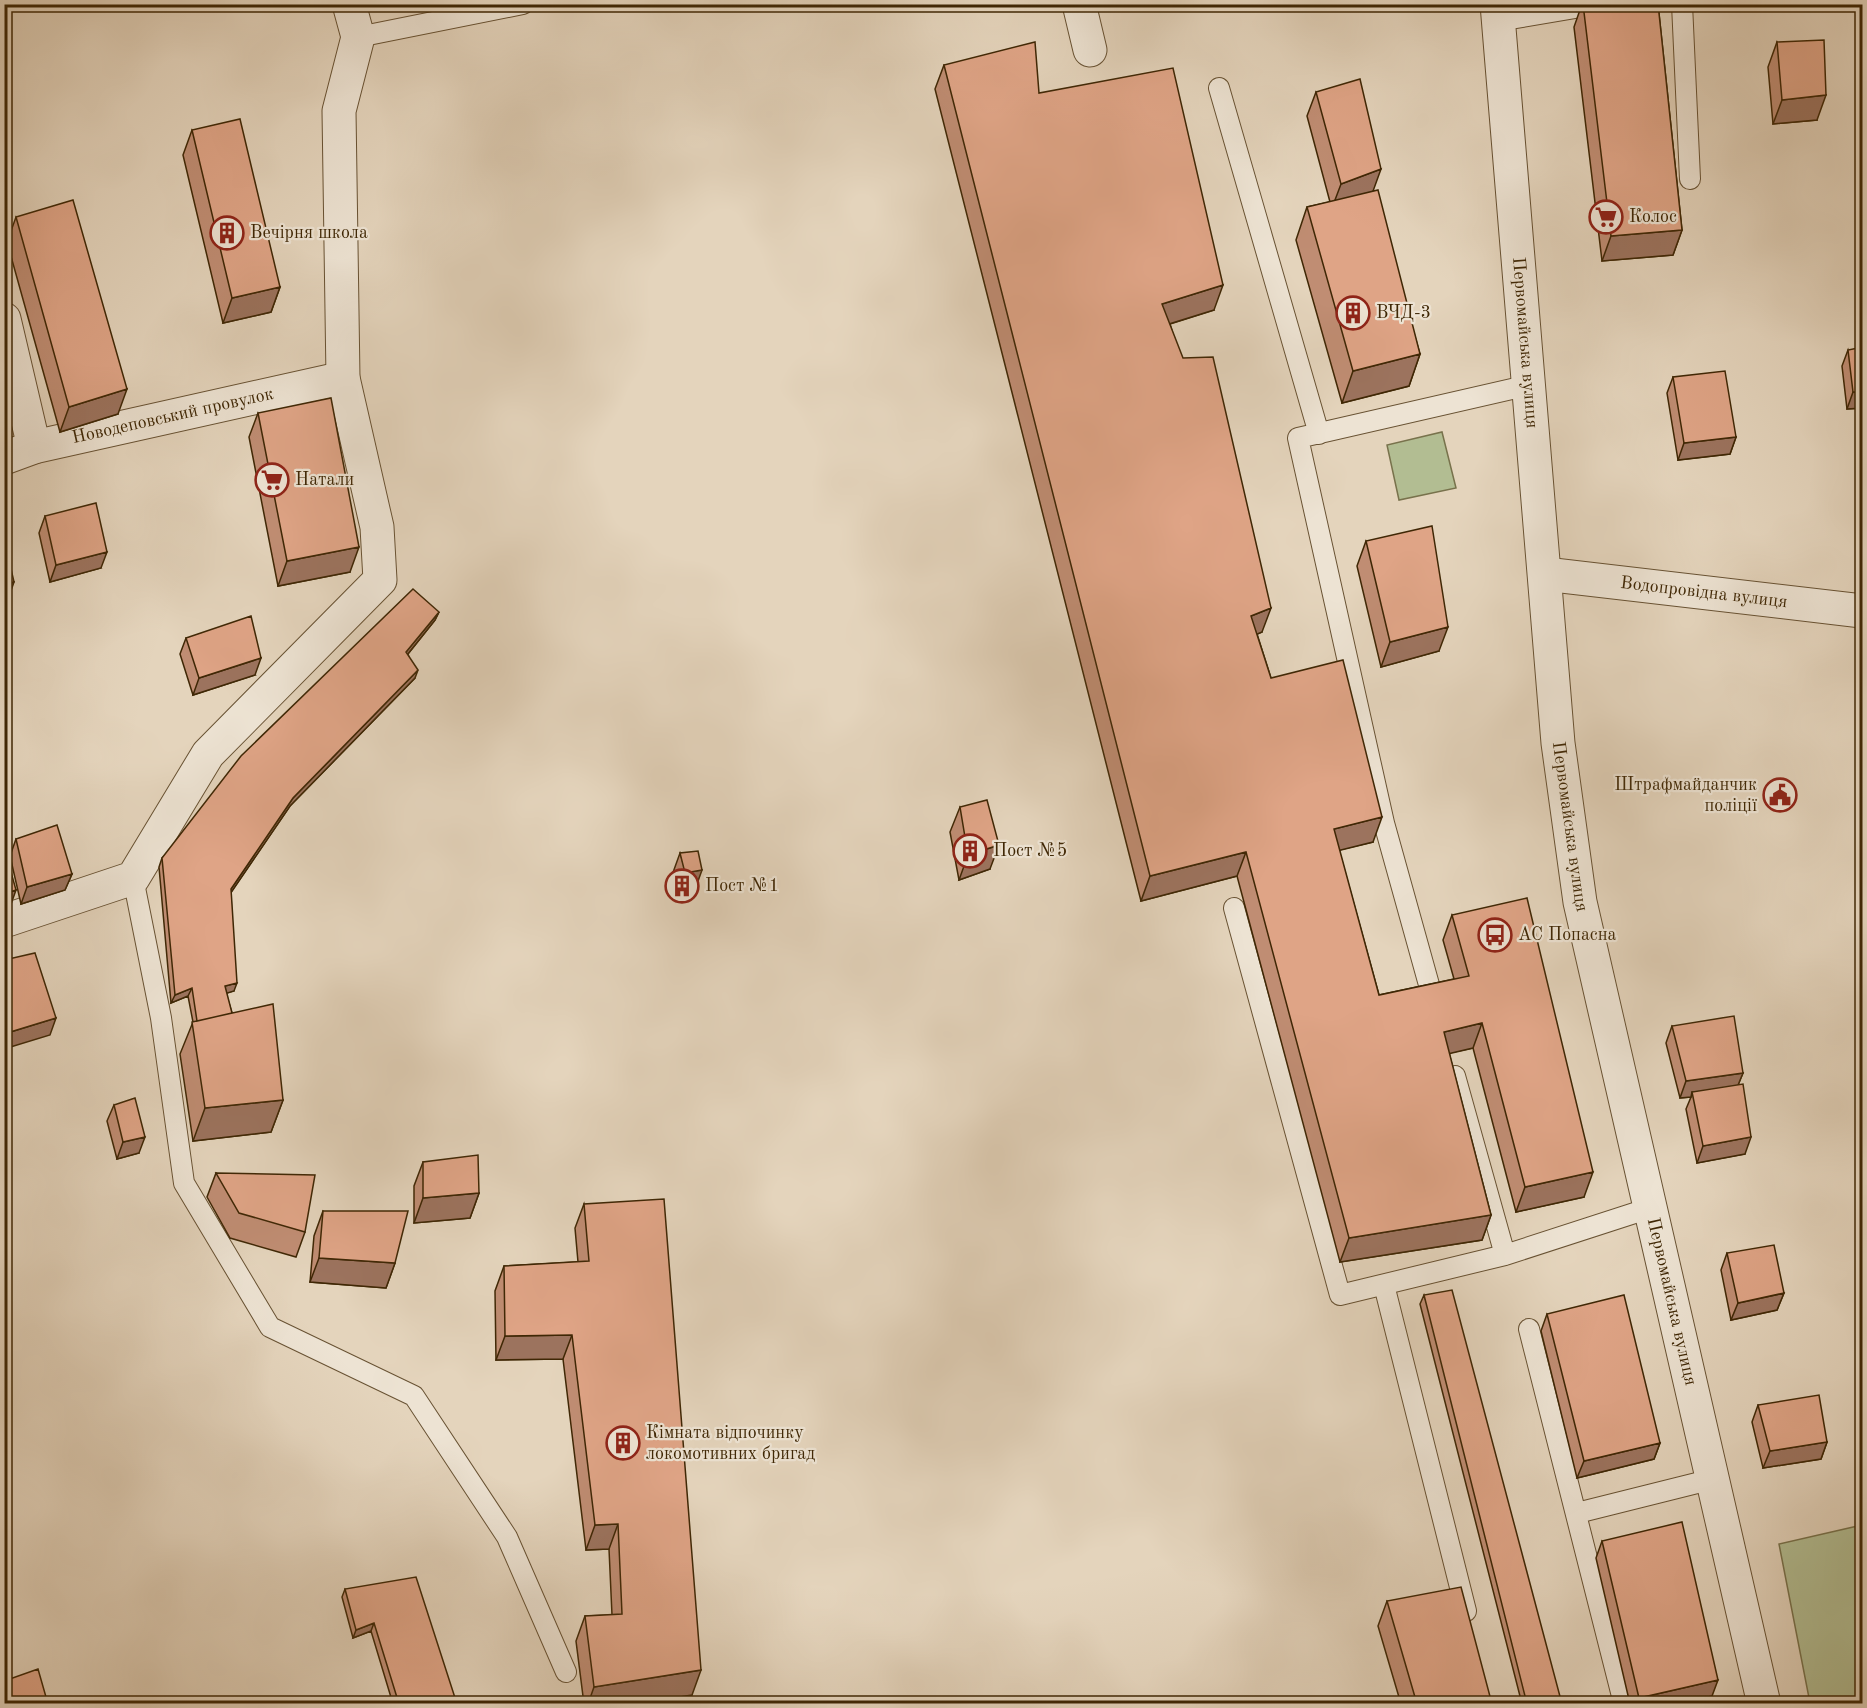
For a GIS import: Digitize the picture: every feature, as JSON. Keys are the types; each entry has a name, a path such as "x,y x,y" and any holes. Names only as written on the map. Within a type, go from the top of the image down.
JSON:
{"street":[{"path":"4,921 133,878 208,754 380,580 377,527 343,378 339,111 358,37 349,4"},
{"path":"1079,4 1090,50"},
{"name":"Первомайська вулиця","path":"1498,13 1558,742 1580,902 1764,1704"},
{"path":"4,319 19,452"},
{"name":"Новодеповський провулок","path":"19,452 343,378"},
{"name":"Водопровідна вулиця","path":"1545,574 1863,611"}],"lane":[{"path":"358,37 524,4"},
{"path":"1498,13 1599,4"},
{"path":"1682,4 1690,178"},
{"path":"1219,88 1319,434"},
{"path":"1441,1027 1384,823 1298,438 1530,385"},
{"path":"133,878 161,1018 184,1183 270,1327 414,1396 507,1538 566,1672"},
{"path":"1234,908 1340,1295 1505,1255 1650,1208"},
{"path":"1451,1062 1505,1255"},
{"path":"1384,1285 1472,1634"},
{"path":"1528,1329 1577,1513 1624,1704"},
{"path":"1577,1513 1713,1479"}],"green space":[{"path":"1442,432 1456,488 1399,500 1387,445"},
{"path":"1862,1525 1862,1703 1810,1703 1779,1544"}],"building":[{"path":"1583,4 1658,4 1682,230 1611,236"},
{"path":"1824,40 1826,95 1782,100 1777,42"},
{"path":"1035,42 1039,93 1173,68 1223,285 1162,304 1183,358 1213,357 1271,608 1251,616 1271,678 1343,660 1382,817 1334,829 1379,995 1469,976 1452,915 1527,898 1593,1172 1525,1187 1482,1023 1444,1032 1491,1215 1349,1238 1246,852 1150,876 944,65"},
{"path":"1360,79 1381,169 1341,184 1316,92"},
{"name":"Вечірня школа","path":"240,119 280,287 232,298 192,130"},
{"name":"ВЧД-3","path":"1378,190 1420,354 1353,371 1307,207"},
{"path":"73,200 127,389 69,407 16,217"},
{"path":"1863,347 1863,392 1853,392 1848,350"},
{"path":"1725,371 1736,437 1684,443 1673,377"},
{"path":"331,398 359,547 287,561 258,413"},
{"path":"96,503 107,552 56,565 45,516"},
{"path":"1432,526 1448,627 1390,642 1366,541"},
{"path":"4,539 14,582 4,584"},
{"path":"413,589 439,612 406,652 418,670 293,798 231,889 237,983 225,986 232,1013 197,1021 192,988 175,995 162,858 241,756"},
{"path":"251,616 261,658 199,678 186,638"},
{"path":"987,800 999,845 968,855 960,807"},
{"path":"57,825 72,874 27,887 16,839"},
{"path":"4,847 16,890 4,894"},
{"path":"698,851 702,870 685,873 680,853"},
{"path":"35,953 56,1018 7,1033 4,1025 4,960"},
{"path":"273,1004 283,1100 205,1108 192,1022"},
{"path":"1734,1016 1743,1073 1686,1081 1672,1026"},
{"path":"1743,1084 1751,1137 1703,1146 1692,1092"},
{"path":"135,1098 145,1137 123,1142 114,1105"},
{"path":"478,1155 479,1193 423,1198 423,1162"},
{"path":"216,1173 315,1175 305,1232 239,1213"},
{"name":"Кімната відпочинку локомотивних бригад","path":"664,1199 701,1670 594,1687 585,1616 622,1614 618,1524 595,1525 572,1335 505,1336 504,1266 589,1261 584,1204"},
{"path":"323,1211 408,1211 395,1263 319,1258"},
{"path":"1774,1245 1784,1293 1738,1303 1727,1253"},
{"path":"1452,1290 1562,1704 1527,1704 1424,1295"},
{"path":"1624,1295 1660,1443 1584,1461 1547,1314"},
{"path":"1819,1395 1827,1442 1770,1451 1758,1405"},
{"path":"1682,1522 1718,1680 1639,1698 1602,1541"},
{"path":"416,1577 457,1704 399,1704 374,1623 356,1630 345,1589"},
{"path":"1461,1587 1492,1704 1417,1704 1387,1601"},
{"path":"38,1669 48,1704 4,1704 4,1681"}],"place":[{"name":"Колос","path":"1606,217"},
{"name":"Вечірня школа","path":"227,233"},
{"name":"ВЧД-3","path":"1353,313"},
{"name":"Натали","path":"272,480"},
{"name":"Штрафмайданчик поліції","path":"1780,795"},
{"name":"Пост №5","path":"970,851"},
{"name":"Пост №1","path":"682,886"},
{"name":"АС Попасна","path":"1495,935"},
{"name":"Кімната відпочинку локомотивних бригад","path":"623,1443"}]}
